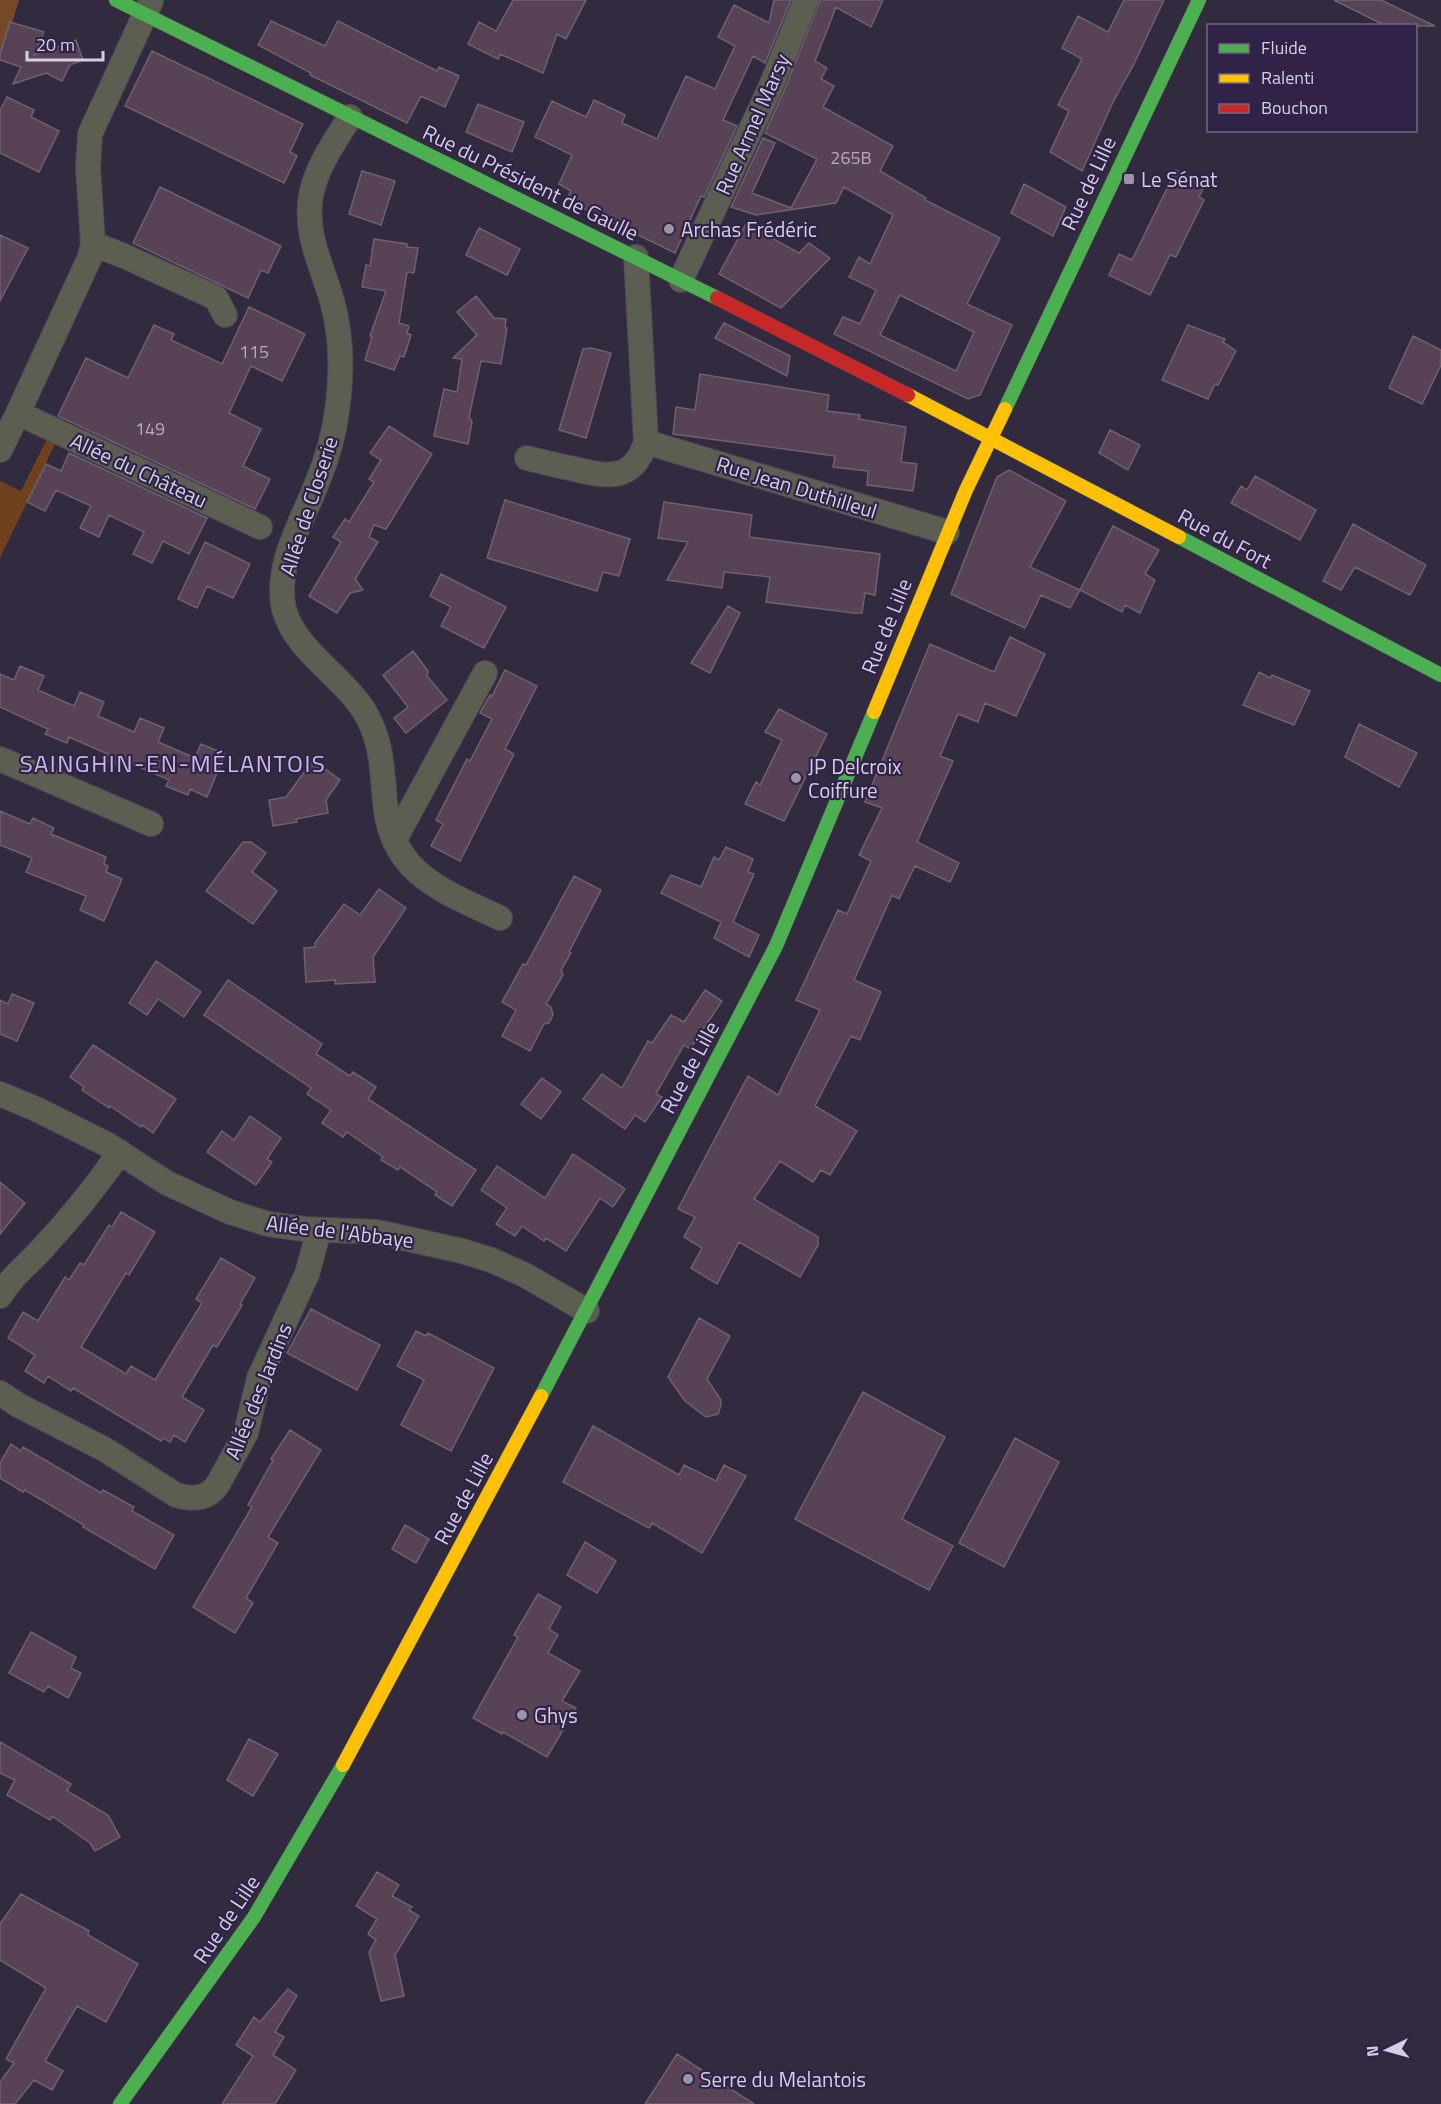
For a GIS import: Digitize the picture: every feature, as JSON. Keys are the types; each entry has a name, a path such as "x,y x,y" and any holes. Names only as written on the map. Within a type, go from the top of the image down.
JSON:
{"main road":[{"name":"Rue du Président de Gaulle","path":"116,0 148,8 350,117 636,257 990,437"},
{"name":"Rue de Lille","path":"120,2104 244,1933 274,1886 363,1731 588,1311 660,1166 776,946 947,532 990,437 1199,0"},
{"name":"Rue du Fort","path":"990,437 1441,675"}],"street":[{"name":"Rue Armel Marsy","path":"681,280 771,86 806,0"},
{"path":"0,450 82,276 93,244 88,168 90,134 148,8"},
{"name":"Allée de Closerie","path":"350,117 321,166 315,181 310,211 312,244 332,299 337,325 340,358 337,411 327,458 287,560 282,594 289,624 298,637 353,695 372,725 382,761 390,829 403,855 420,876 444,891 501,918"},
{"path":"93,244 216,298 225,315"},
{"path":"527,458 602,476 626,472 641,457 646,442 636,257"},
{"name":"Allée du Château","path":"18,413 260,527"},
{"name":"Rue Jean Duthilleul","path":"646,442 947,532"},
{"path":"395,839 486,673"},
{"path":"0,759 151,824"},
{"name":"Allée de l'Abbaye","path":"0,1094 120,1152 173,1186 230,1212 268,1224 320,1230 377,1232 462,1251 516,1271 588,1311"},
{"path":"0,1296 13,1276 40,1251 101,1181 120,1152"},
{"name":"Allée des Jardins","path":"0,1393 18,1405 104,1449 176,1495 187,1498 206,1496 218,1484 246,1433 259,1378 307,1274 320,1230"}],"shaded area":[{"path":"0,0 19,0 0,62"},
{"path":"47,439 55,444 0,558 0,481 21,491"}],"building":[{"path":"513,0 586,0 566,39 557,34 543,73 500,54 498,59 468,44 479,22 496,31"},
{"path":"774,0 791,0 765,63 753,56 723,120 737,126 675,253 566,200 571,191 559,184 572,155 535,137 552,101 586,117 594,100 625,115 622,123 657,139 686,76 715,89 735,46 718,37 734,5 769,23"},
{"path":"820,0 883,0 871,27 836,7 815,61 827,68 821,79 834,86 823,107 893,146 880,171 926,198 925,200 1000,238 967,304 1012,325 980,395 968,399 834,334 843,317 860,324 876,290 849,277 859,257 870,264 893,215 844,187 836,203 756,215 731,207 763,138 775,143 752,193 791,208 817,159 765,133","holes":["900,295 974,332 956,371 880,335"]},
{"path":"1124,0 1164,0 1113,102 1082,171 1050,152 1069,111 1058,105 1082,59 1062,48 1078,16 1108,32"},
{"path":"1334,0 1381,0 1435,26 1382,24"},
{"path":"271,21 325,46 338,21 437,71 439,67 459,76 445,107 421,96 407,123 310,75 311,73 258,45"},
{"path":"10,22 44,32 34,55 76,40 83,60 70,65 62,81 46,73 13,84 21,67 0,60"},
{"path":"152,51 303,124 290,152 297,156 284,183 125,106"},
{"path":"7,97 34,110 31,117 59,131 39,172 0,153 0,111"},
{"path":"478,104 524,122 512,152 466,132"},
{"path":"1176,170 1205,185 1199,197 1204,200 1176,257 1170,255 1150,295 1109,275 1119,254 1132,260"},
{"path":"362,171 395,181 381,225 349,214"},
{"path":"1024,184 1066,207 1053,236 1011,213"},
{"path":"160,187 281,246 268,273 261,270 248,298 133,243"},
{"path":"746,224 799,253 809,243 830,258 781,308 719,274"},
{"path":"479,228 520,249 507,275 466,255"},
{"path":"0,235 28,248 0,301"},
{"path":"374,239 418,248 414,273 407,272 399,323 409,326 407,333 411,335 404,357 400,356 394,370 365,360 372,337 370,336 386,291 362,287 366,265 370,266"},
{"path":"476,296 494,318 506,319 505,328 507,328 501,364 481,361 469,417 472,422 468,444 434,436 444,389 457,392 462,359 453,358 477,335 457,312"},
{"path":"249,307 305,334 282,381 251,366 229,413 261,429 243,466 270,479 255,509 58,416 86,358 128,378 154,325 174,334 171,340 222,364"},
{"path":"724,323 790,356 787,376 715,338"},
{"path":"1188,325 1225,339 1223,342 1236,351 1208,399 1162,380"},
{"path":"1413,336 1441,350 1441,365 1422,404 1389,388"},
{"path":"591,348 611,353 586,438 559,430 583,349"},
{"path":"700,374 829,395 827,411 860,415 859,419 906,427 901,462 917,464 913,491 867,485 868,471 833,467 835,456 673,434 676,407 695,410"},
{"path":"389,426 432,454 386,529 374,525 369,537 378,542 355,579 363,590 350,593 337,613 309,596 341,542 333,537 345,519 349,522 374,482 369,479 381,460 370,453"},
{"path":"1110,430 1140,445 1128,470 1099,453"},
{"path":"69,453 207,518 189,554 163,541 152,563 133,554 144,532 109,515 99,537 80,528 91,506 56,490 45,511 27,502 46,464 61,471"},
{"path":"1009,470 1066,501 1030,567 1080,590 1070,608 1041,595 1025,628 951,594 997,477"},
{"path":"1255,476 1316,510 1300,540 1231,503 1241,486 1247,490"},
{"path":"505,500 630,539 619,576 603,572 597,591 487,558"},
{"path":"664,502 752,515 749,537 880,554 875,595 865,593 862,613 854,613 766,602 770,577 724,572 722,588 667,580 688,542 658,538"},
{"path":"1353,524 1426,565 1410,595 1355,567 1341,590 1323,581"},
{"path":"1113,526 1159,550 1145,574 1155,580 1140,613 1125,605 1122,612 1080,590"},
{"path":"205,542 250,564 233,598 207,586 197,608 178,599"},
{"path":"441,574 506,607 484,648 441,626 451,607 430,596"},
{"path":"728,606 740,613 710,673 691,663"},
{"path":"1010,637 1045,654 1016,716 985,703 978,722 958,714 940,756 953,761 917,842 959,863 950,882 915,866 899,899 892,895 854,980 881,992 860,1040 851,1036 815,1106 857,1131 830,1175 821,1170 813,1182 780,1161 754,1199 818,1237 818,1245 800,1277 739,1242 717,1284 691,1268 702,1248 684,1237 695,1217 678,1209 748,1076 778,1095 820,1010 796,1000 838,910 847,914 871,861 859,855 882,808 865,802 930,644 994,672"},
{"path":"413,651 428,671 427,676 447,700 406,733 394,718 408,707 383,675"},
{"path":"20,666 44,676 38,690 74,706 80,692 104,702 98,716 134,732 140,718 164,728 158,742 195,758 201,744 225,754 207,797 190,789 188,795 166,786 169,780 130,763 127,769 106,760 108,754 69,737 67,743 45,734 48,729 0,707 0,674 14,680"},
{"path":"505,670 537,686 505,749 514,754 460,861 431,846 443,824 436,820 467,759 470,761 492,719 480,713 490,695 492,696"},
{"path":"1259,672 1310,691 1294,725 1243,705"},
{"path":"779,709 827,734 784,821 745,804 756,782 760,785 782,740 765,732"},
{"path":"1359,724 1417,753 1399,787 1345,757"},
{"path":"313,760 340,780 326,800 328,813 273,826 269,800 286,797"},
{"path":"0,811 30,824 33,818 54,828 51,834 106,857 104,864 108,866 106,872 122,879 104,921 80,910 86,896 26,872 32,858 0,845"},
{"path":"243,842 251,842 266,853 252,872 277,891 253,924 206,891"},
{"path":"726,847 753,859 748,872 754,874 733,922 759,935 749,957 714,938 721,922 661,893 671,875 701,887 714,857 719,860"},
{"path":"574,876 601,890 569,952 571,953 561,970 563,975 546,1004 551,1007 553,1015 549,1023 544,1024 530,1051 502,1036 516,1010 502,1002 523,964 526,965"},
{"path":"379,889 406,908 373,957 375,982 335,984 335,980 306,982 304,948 315,947 315,943 344,904 360,915"},
{"path":"156,961 201,992 184,1017 158,999 147,1015 129,1003"},
{"path":"228,980 322,1044 316,1054 350,1076 353,1072 376,1087 368,1099 476,1170 452,1206 435,1195 437,1192 400,1167 398,1170 381,1160 383,1157 347,1132 343,1137 322,1123 331,1110 307,1094 311,1088 204,1015"},
{"path":"705,990 722,1001 690,1049 684,1045 656,1094 662,1097 645,1122 635,1115 625,1129 583,1099 602,1074 622,1088 648,1041 652,1043 671,1015 684,1022"},
{"path":"12,994 34,1003 17,1041 0,1034 0,1000 8,1004"},
{"path":"93,1045 176,1099 153,1133 82,1090 84,1087 70,1077"},
{"path":"542,1078 561,1092 541,1119 521,1104"},
{"path":"250,1116 281,1138 267,1159 272,1162 256,1185 207,1152 222,1131 234,1140"},
{"path":"573,1154 625,1189 613,1207 600,1198 566,1251 546,1238 544,1241 522,1226 515,1236 496,1224 507,1208 481,1190 497,1166 545,1198"},
{"path":"0,1182 25,1203 0,1234"},
{"path":"121,1212 155,1232 129,1275 126,1273 81,1347 126,1374 131,1366 155,1380 202,1303 196,1299 221,1258 255,1278 217,1347 213,1345 182,1397 204,1410 185,1442 174,1435 170,1442 164,1438 161,1441 73,1388 71,1391 48,1376 44,1383 25,1371 35,1355 8,1338 23,1312 38,1321 65,1277 69,1280 80,1263 84,1265 109,1225 112,1227"},
{"path":"311,1309 380,1345 357,1390 287,1353"},
{"path":"699,1318 730,1336 707,1379 721,1400 721,1405 718,1414 706,1417 685,1401 668,1377"},
{"path":"416,1331 426,1336 428,1333 494,1368 451,1451 401,1425 424,1380 397,1366"},
{"path":"863,1392 945,1437 902,1519 953,1546 929,1590 795,1519"},
{"path":"593,1426 679,1475 684,1465 716,1481 724,1465 746,1476 702,1553 652,1523 649,1528 563,1482"},
{"path":"290,1430 321,1450 268,1537 278,1543 246,1598 253,1603 235,1633 193,1607 252,1507 248,1505 273,1460 271,1459"},
{"path":"1015,1438 1059,1462 1004,1567 959,1543"},
{"path":"11,1444 21,1451 23,1447 101,1493 103,1490 134,1507 132,1511 174,1535 155,1569 25,1490 23,1492 0,1478 0,1463"},
{"path":"405,1525 429,1539 416,1563 392,1549"},
{"path":"585,1542 616,1561 597,1593 567,1575"},
{"path":"538,1594 561,1607 549,1629 558,1635 548,1653 580,1671 562,1701 576,1708 547,1757 473,1718 518,1637 514,1635"},
{"path":"31,1632 76,1657 71,1668 81,1673 68,1698 48,1686 44,1692 9,1673"},
{"path":"249,1739 278,1754 253,1796 227,1780"},
{"path":"0,1742 71,1784 67,1791 108,1815 120,1837 95,1851 90,1843 52,1816 50,1820 7,1795 15,1780 0,1773"},
{"path":"377,1872 399,1885 392,1896 412,1907 409,1910 419,1916 395,1955 404,1996 381,2001 369,1952 376,1940 368,1934 377,1919 356,1906"},
{"path":"21,1894 89,1931 88,1935 138,1964 106,2022 77,2006 45,2061 63,2071 52,2090 34,2080 15,2104 0,2104 0,2082 14,2063 6,2059 46,1988 0,1960 0,1924"},
{"path":"288,1989 297,1996 275,2032 284,2037 273,2055 296,2070 275,2104 222,2104 253,2056 236,2045 254,2017 260,2022"},
{"name":"Serre du Melantois","path":"677,2054 754,2104 645,2104"}],"traffic: fast":[{"path":"116,0 717,298"},
{"path":"1005,409 1199,0"},
{"path":"1179,537 1441,675"},
{"path":"541,1396 776,946 874,712"},
{"path":"120,2104 254,1917 343,1765"}],"traffic: slow":[{"path":"908,395 1179,537"},
{"path":"874,712 966,490 1005,409"},
{"path":"343,1765 541,1396"}],"traffic: jam":[{"path":"717,298 908,395"}],"place":[{"name":"Le Sénat","path":"1129,179"},
{"name":"Archas Frédéric","path":"669,229"},
{"name":"JP Delcroix Coiffure","path":"796,778"},
{"name":"Ghys","path":"522,1715"},
{"name":"Serre du Melantois","path":"688,2079"}],"district":[{"name":"SAINGHIN-EN-MÉLANTOIS","path":"173,763"}]}
